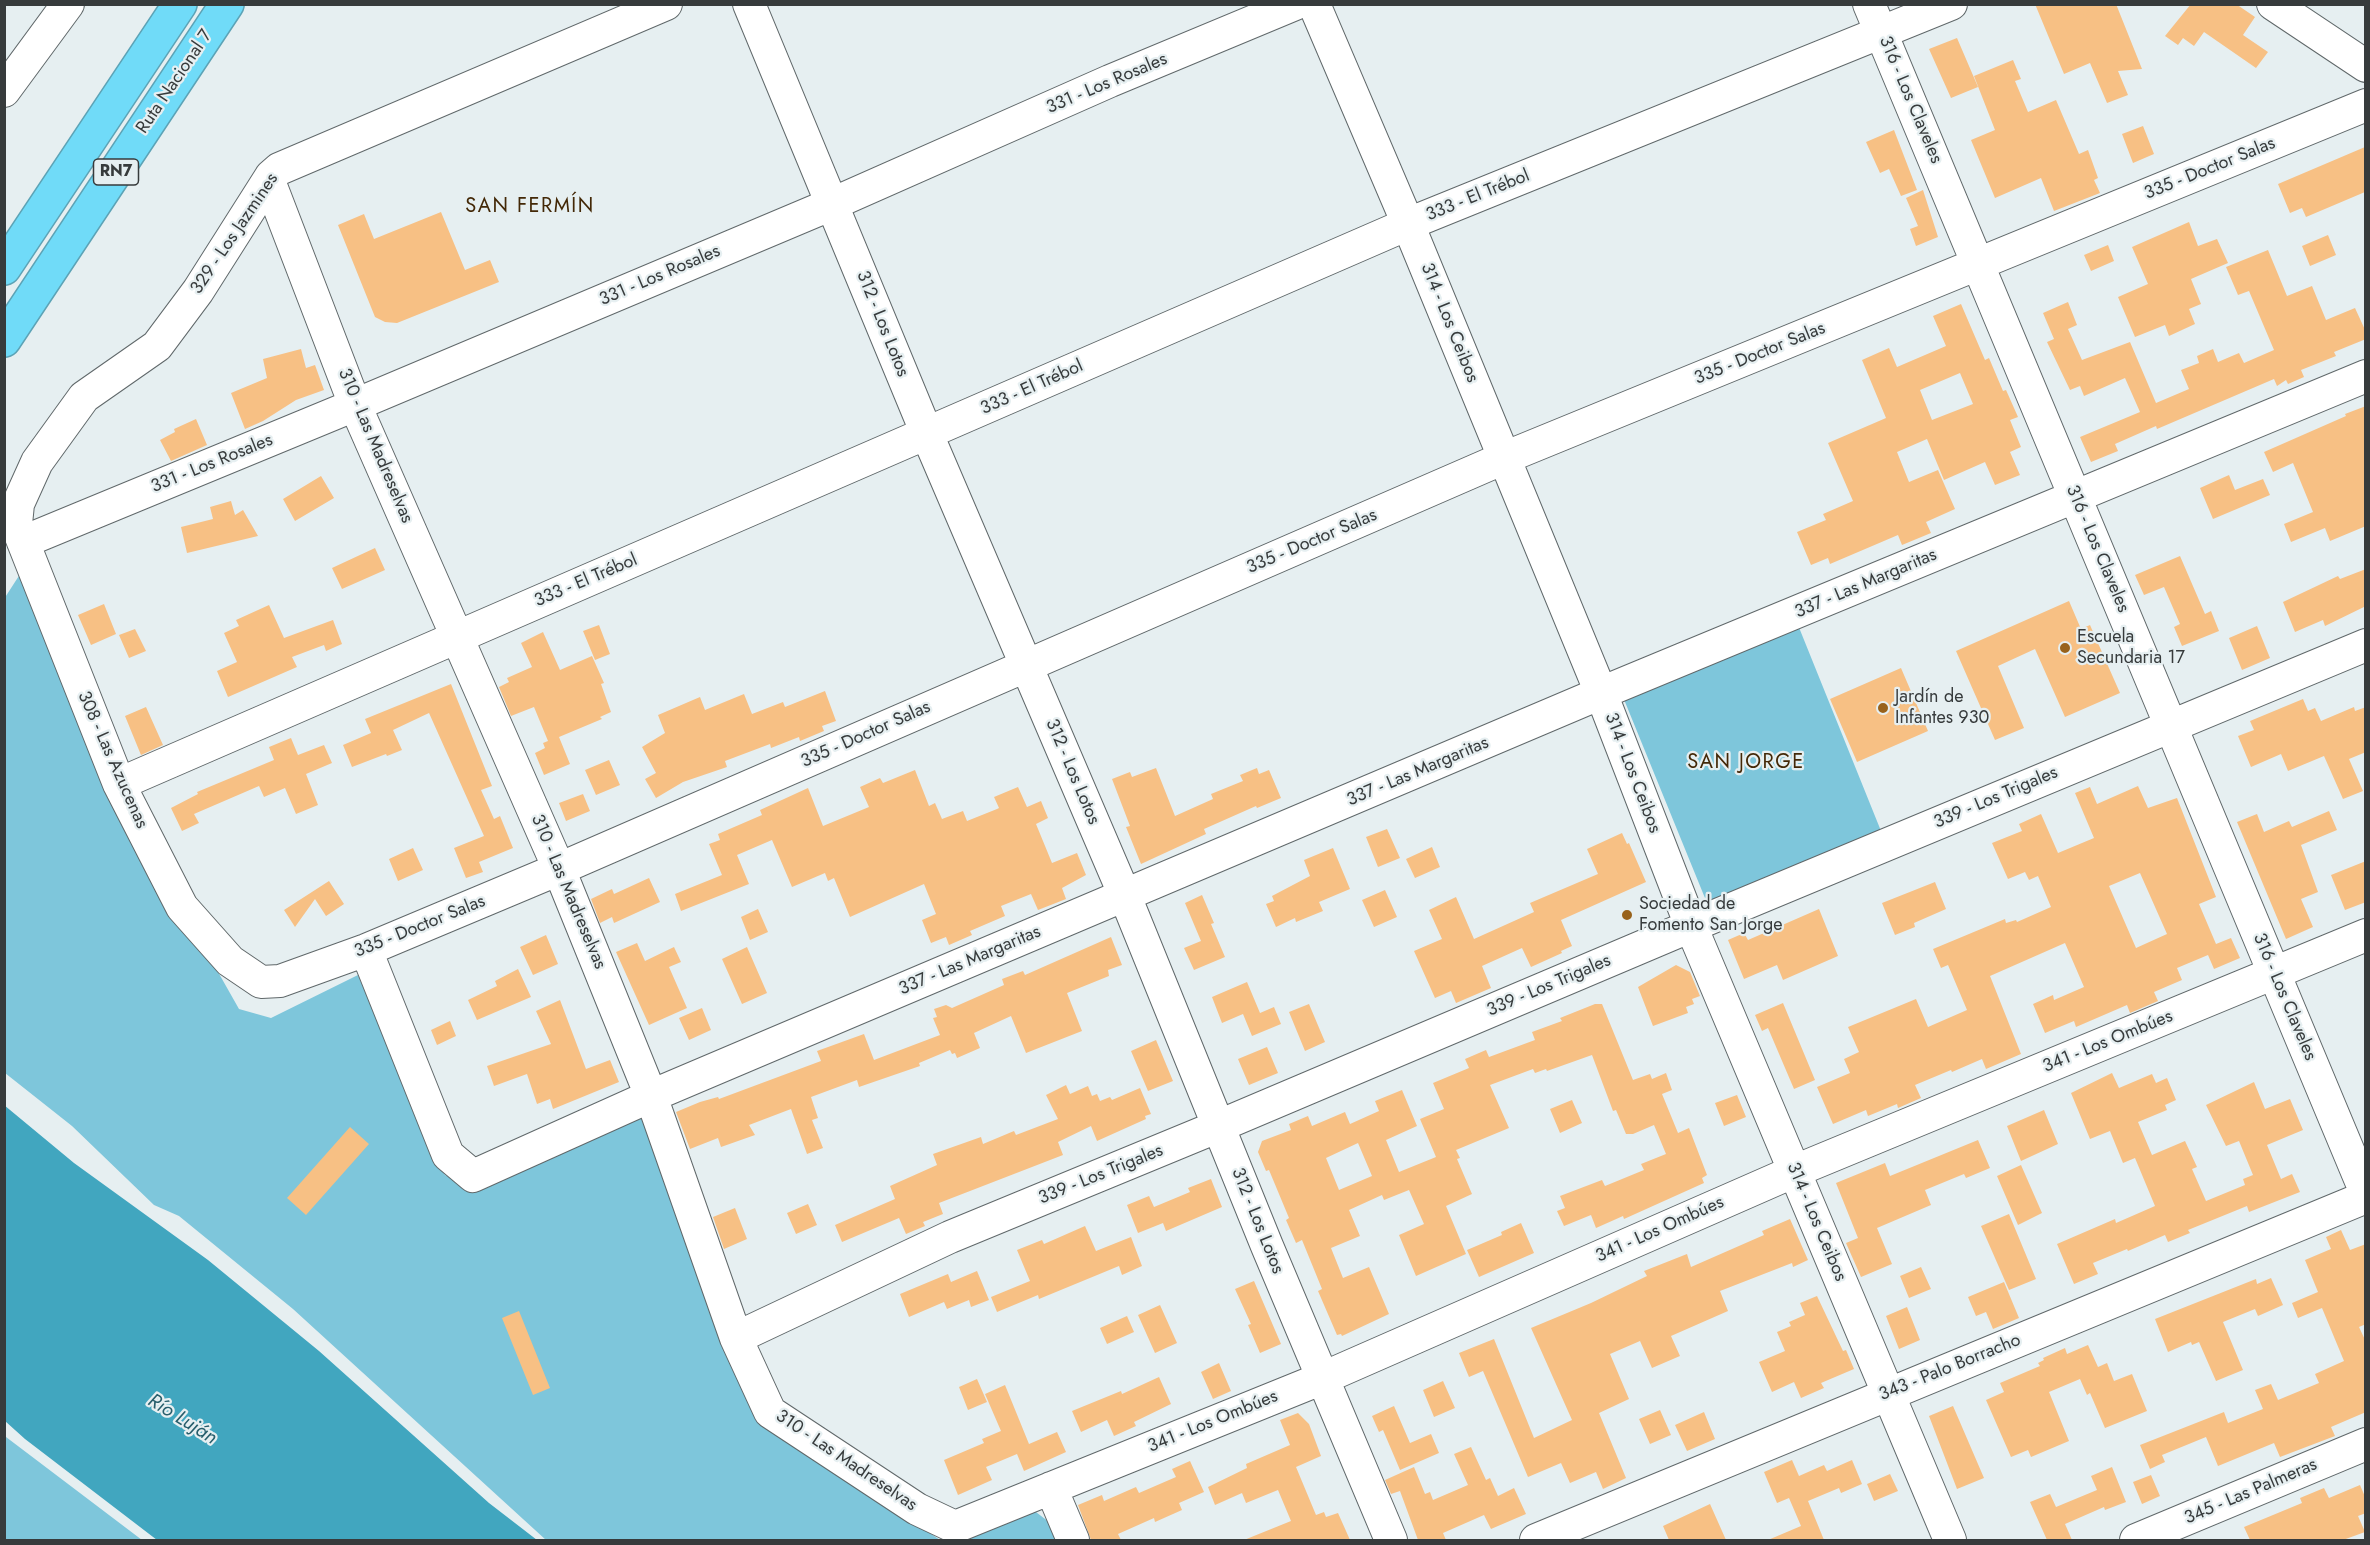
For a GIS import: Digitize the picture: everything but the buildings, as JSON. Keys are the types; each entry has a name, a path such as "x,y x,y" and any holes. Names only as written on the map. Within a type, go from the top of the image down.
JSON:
{"highway":[{"name":"RN7","path":"4,268 180,4"},
{"name":"Ruta Nacional 7","path":"4,340 227,4"}],"street":[{"path":"4,91 68,4"},
{"name":"329 - Los Jazmines","path":"23,542 16,524 18,504 38,462 84,397 157,346 198,291 271,176 279,169 666,4"},
{"name":"312 - Los Lotos","path":"749,4 927,434 1125,897 1391,1540"},
{"name":"331 - Los Rosales","path":"23,542 832,204 1110,81 1295,4"},
{"name":"314 - Los Ceibos","path":"1314,4 1408,224 1601,693 1691,926 1950,1540"},
{"name":"333 - El Trébol","path":"119,784 927,434 1875,18 1951,4"},
{"path":"2273,4 2366,66"},
{"name":"316 - Los Claveles","path":"1875,18 2366,1195"},
{"name":"335 - Doctor Salas","path":"261,982 279,981 366,950 559,869 1504,458 2366,105"},
{"name":"310 - Las Madreselvas","path":"271,176 272,186 355,405 559,869 651,1096 736,1338 770,1412 917,1509 955,1527"},
{"name":"337 - Las Margaritas","path":"366,950 448,1155 473,1176 651,1096 1125,897 1601,693 2366,376"},
{"name":"308 - Las Azucenas","path":"23,542 119,784 182,907 230,961 261,982"},
{"name":"339 - Los Trigales","path":"736,1338 950,1237 2366,645"},
{"name":"341 - Los Ombúes","path":"955,1527 1323,1377 1795,1171 2366,935"},
{"name":"343 - Palo Borracho","path":"1536,1540 2366,1195"},
{"name":"345 - Las Palmeras","path":"2136,1540 2366,1444"},
{"path":"1051,1488 1073,1540"}],"shaded area":[{"path":"24,568 209,956 239,1009 271,1018 358,975 445,1175 469,1186 646,1112 796,1443 940,1540 546,1540 293,1309 179,1216 154,1205 72,1126 5,1073 4,599"},
{"name":"SAN JORGE","path":"1798,625 1881,831 1707,903 1623,697"},
{"path":"6,1437 142,1540 5,1540"},
{"path":"1032,1509 1049,1522 1059,1540 953,1540"}],"water":[{"name":"Río Luján","path":"4,1105 74,1163 208,1260 319,1351 489,1503 537,1540 157,1540 25,1439 5,1421"}],"place":[{"name":"Escuela Secundaria 17","path":"2065,648"},
{"name":"Jardín de Infantes 930","path":"1883,708"},
{"name":"Sociedad de Fomento San Jorge","path":"1627,915"}],"district":[{"name":"SAN FERMÍN","path":"530,207"},
{"name":"SAN JORGE","path":"1746,763"}]}
